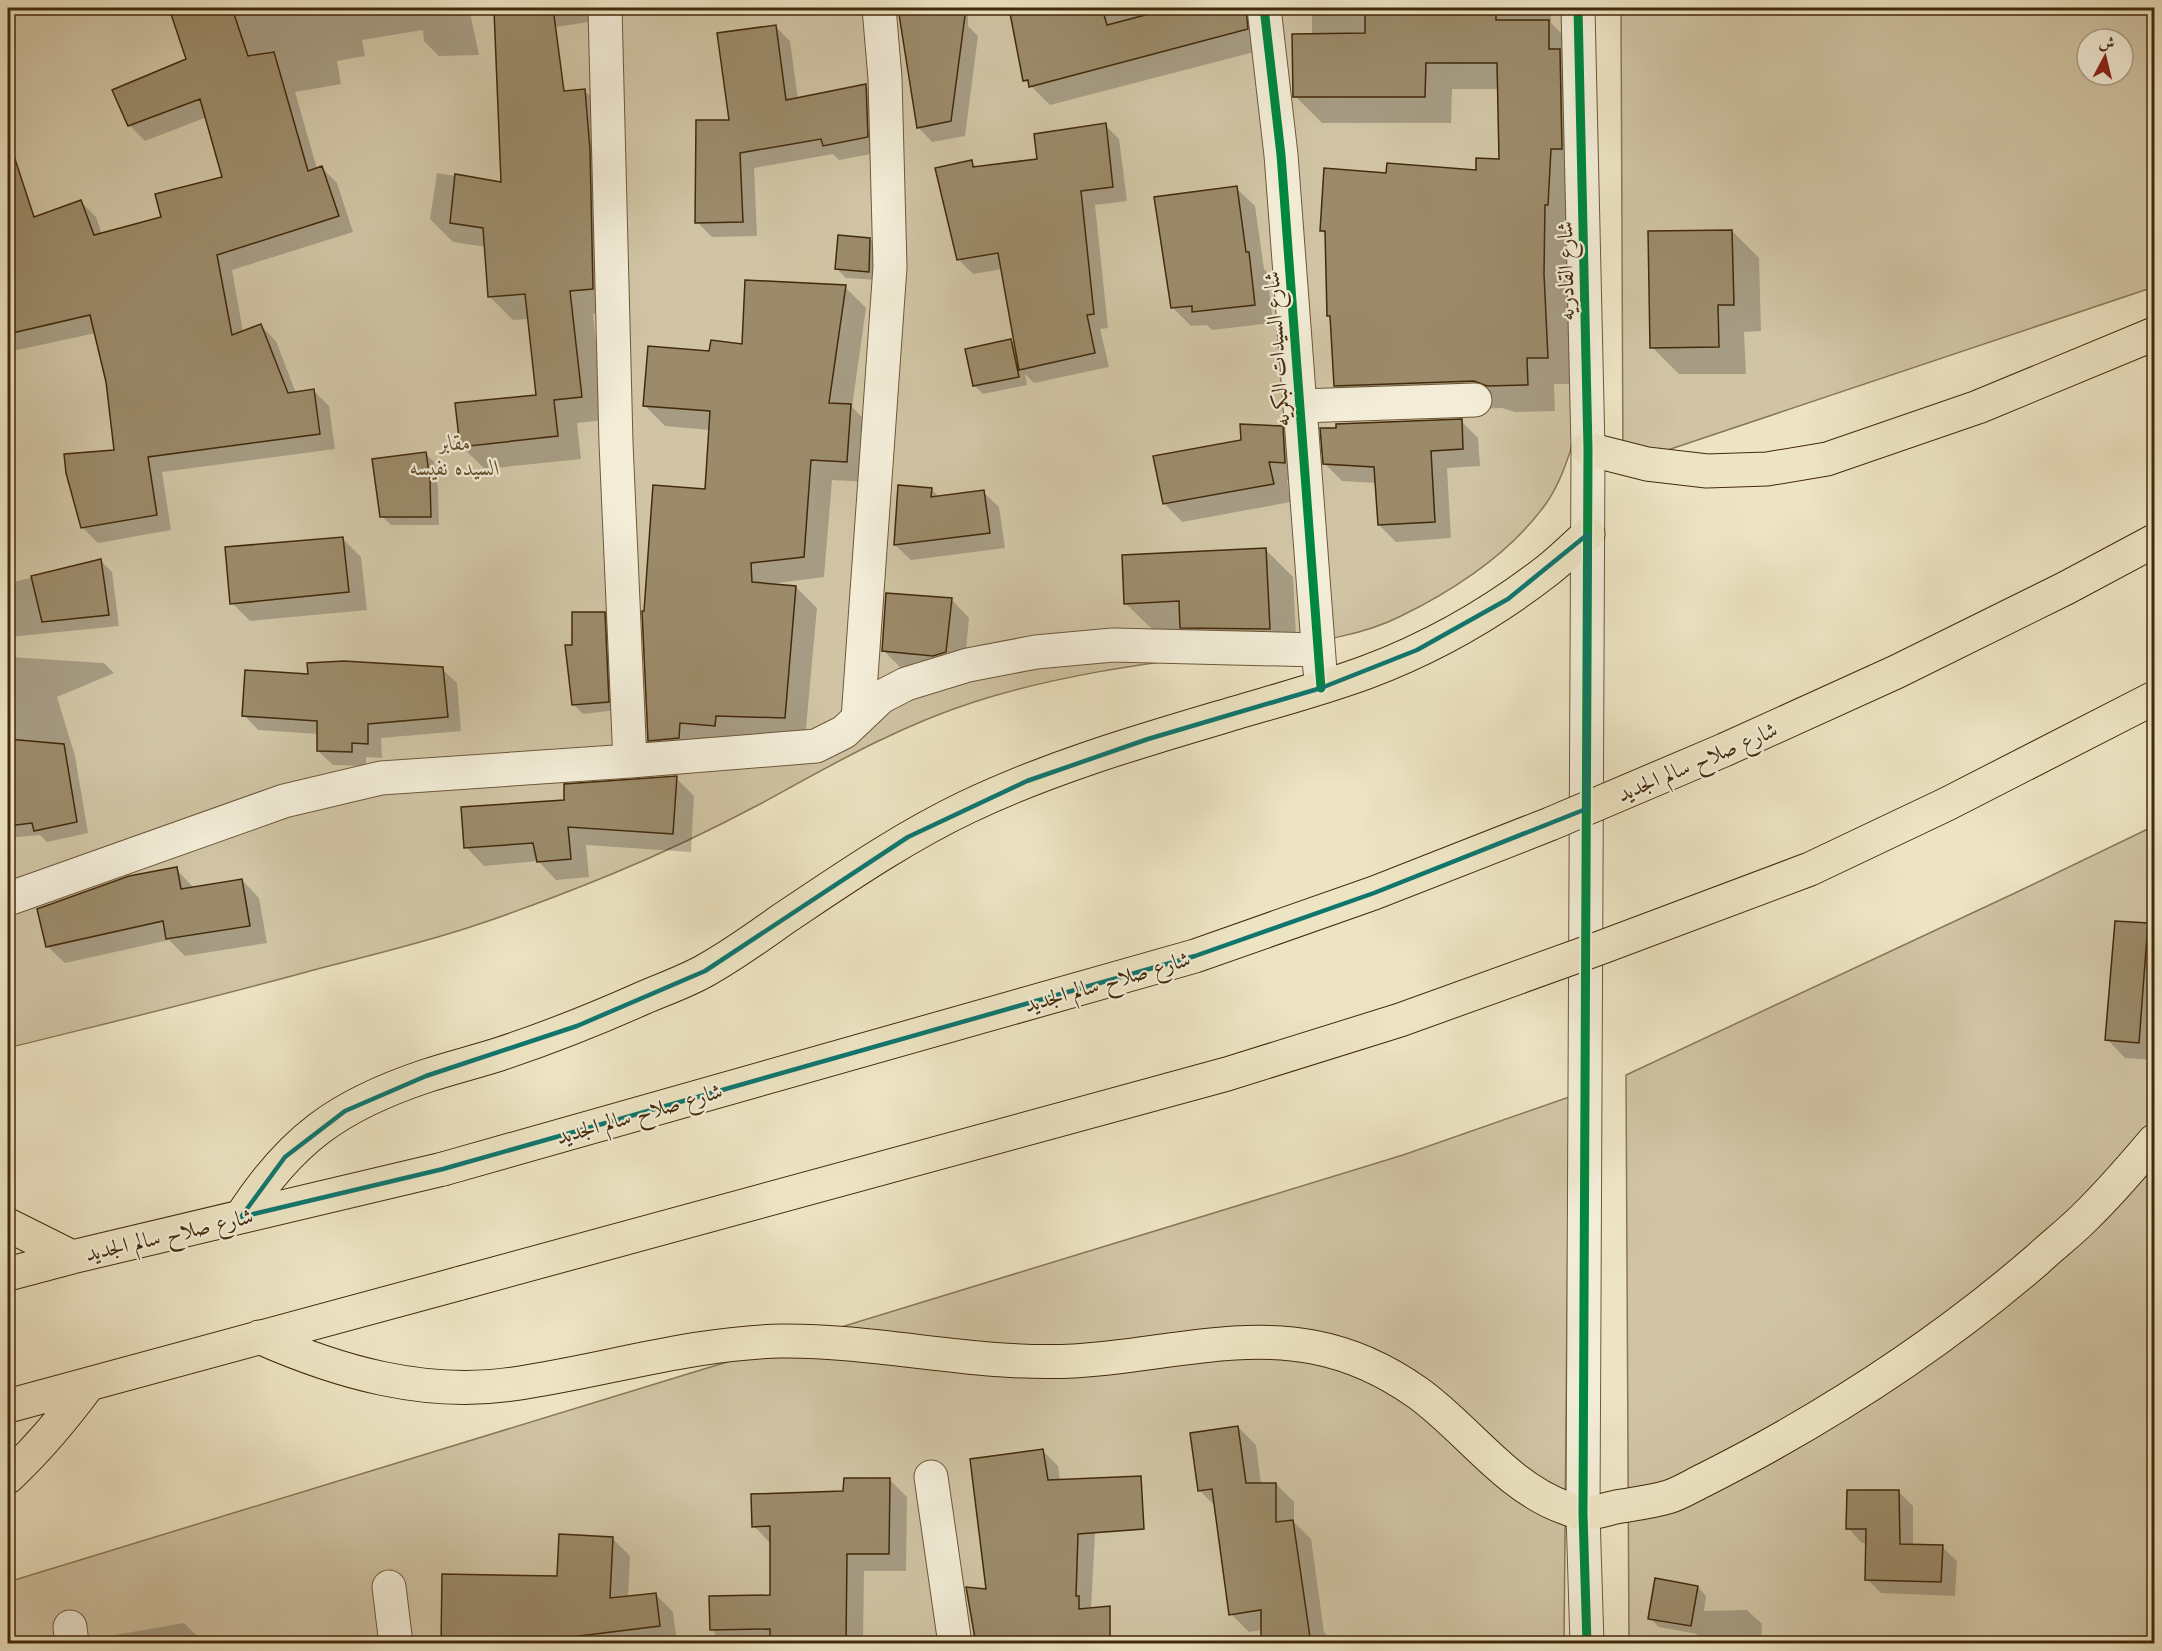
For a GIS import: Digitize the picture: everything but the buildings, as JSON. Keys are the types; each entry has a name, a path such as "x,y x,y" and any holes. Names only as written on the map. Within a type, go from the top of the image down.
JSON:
{"highway":[{"path":"1588,449 1647,464 1707,471 1767,470 1827,459 1978,407 2154,334"},
{"path":"241,1217 261,1185 285,1156 314,1131 345,1111 426,1076 499,1054 577,1026 705,971 908,837 967,807 1027,781 1127,745 1321,688 1418,650 1508,599 1550,569 1588,534"},
{"name":"شارع صلاح سالم الجديد","path":"8,1274 442,1169 1196,956 1374,893 1550,824 1724,750 1896,672 2066,588 2154,541"},
{"path":"8,1406 1227,1074 1400,1020 1810,869 1947,804 2154,698"},
{"path":"259,1337 299,1355 381,1380 466,1387 509,1385 680,1352 741,1343 785,1341 829,1343 1038,1362 1120,1357 1236,1342 1275,1342 1314,1347 1351,1357 1387,1373 1419,1394 1522,1484 1555,1504 1583,1514 1672,1496 1743,1460 1880,1379 1950,1330 2082,1221 2154,1141"},
{"path":"8,1225 72,1257"},
{"path":"8,1477 37,1450 89,1384"}],"street":[{"path":"605,8 616,443 630,761"},
{"path":"858,719 890,267 885,78 879,8"},
{"name":"شارع السيدات البكريه","path":"1264,8 1281,155 1321,688"},
{"name":"شارع القادريه","path":"1578,8 1588,449 1583,1514 1587,1644"},
{"path":"1300,406 1474,400"},
{"path":"8,900 284,801 381,778 816,746 844,732 881,697 906,684 969,665 1036,652 1113,645 1318,650"},
{"path":"931,1476 955,1644"},
{"path":"389,1587 396,1644"}],"highlighted area":[{"path":"1588,534 1586,809 1374,893 1195,956 443,1169 241,1217 285,1157 345,1111 426,1076 577,1026 705,971 908,837 1027,781 1148,739 1321,688 1417,650 1508,599"}],"green space":[{"name":"مقابر السيده نفيسه","path":"8,8 1570,8 1579,425 1565,466 1551,496 1515,539 1461,582 1421,606 1382,624 1363,631 1322,640 1139,665 1073,677 974,702 892,734 744,813 669,849 520,910 393,950 8,1048"},
{"path":"1621,8 2154,8 2154,287 1623,465"},
{"path":"2154,826 2154,1643 1629,1643 1626,1075"},
{"path":"1569,1097 1564,1643 8,1644 8,1582 1403,1155"}],"cycle path":[{"path":"1264,8 1281,155 1321,688"},
{"path":"1578,8 1588,449 1583,1514 1587,1644"}]}
